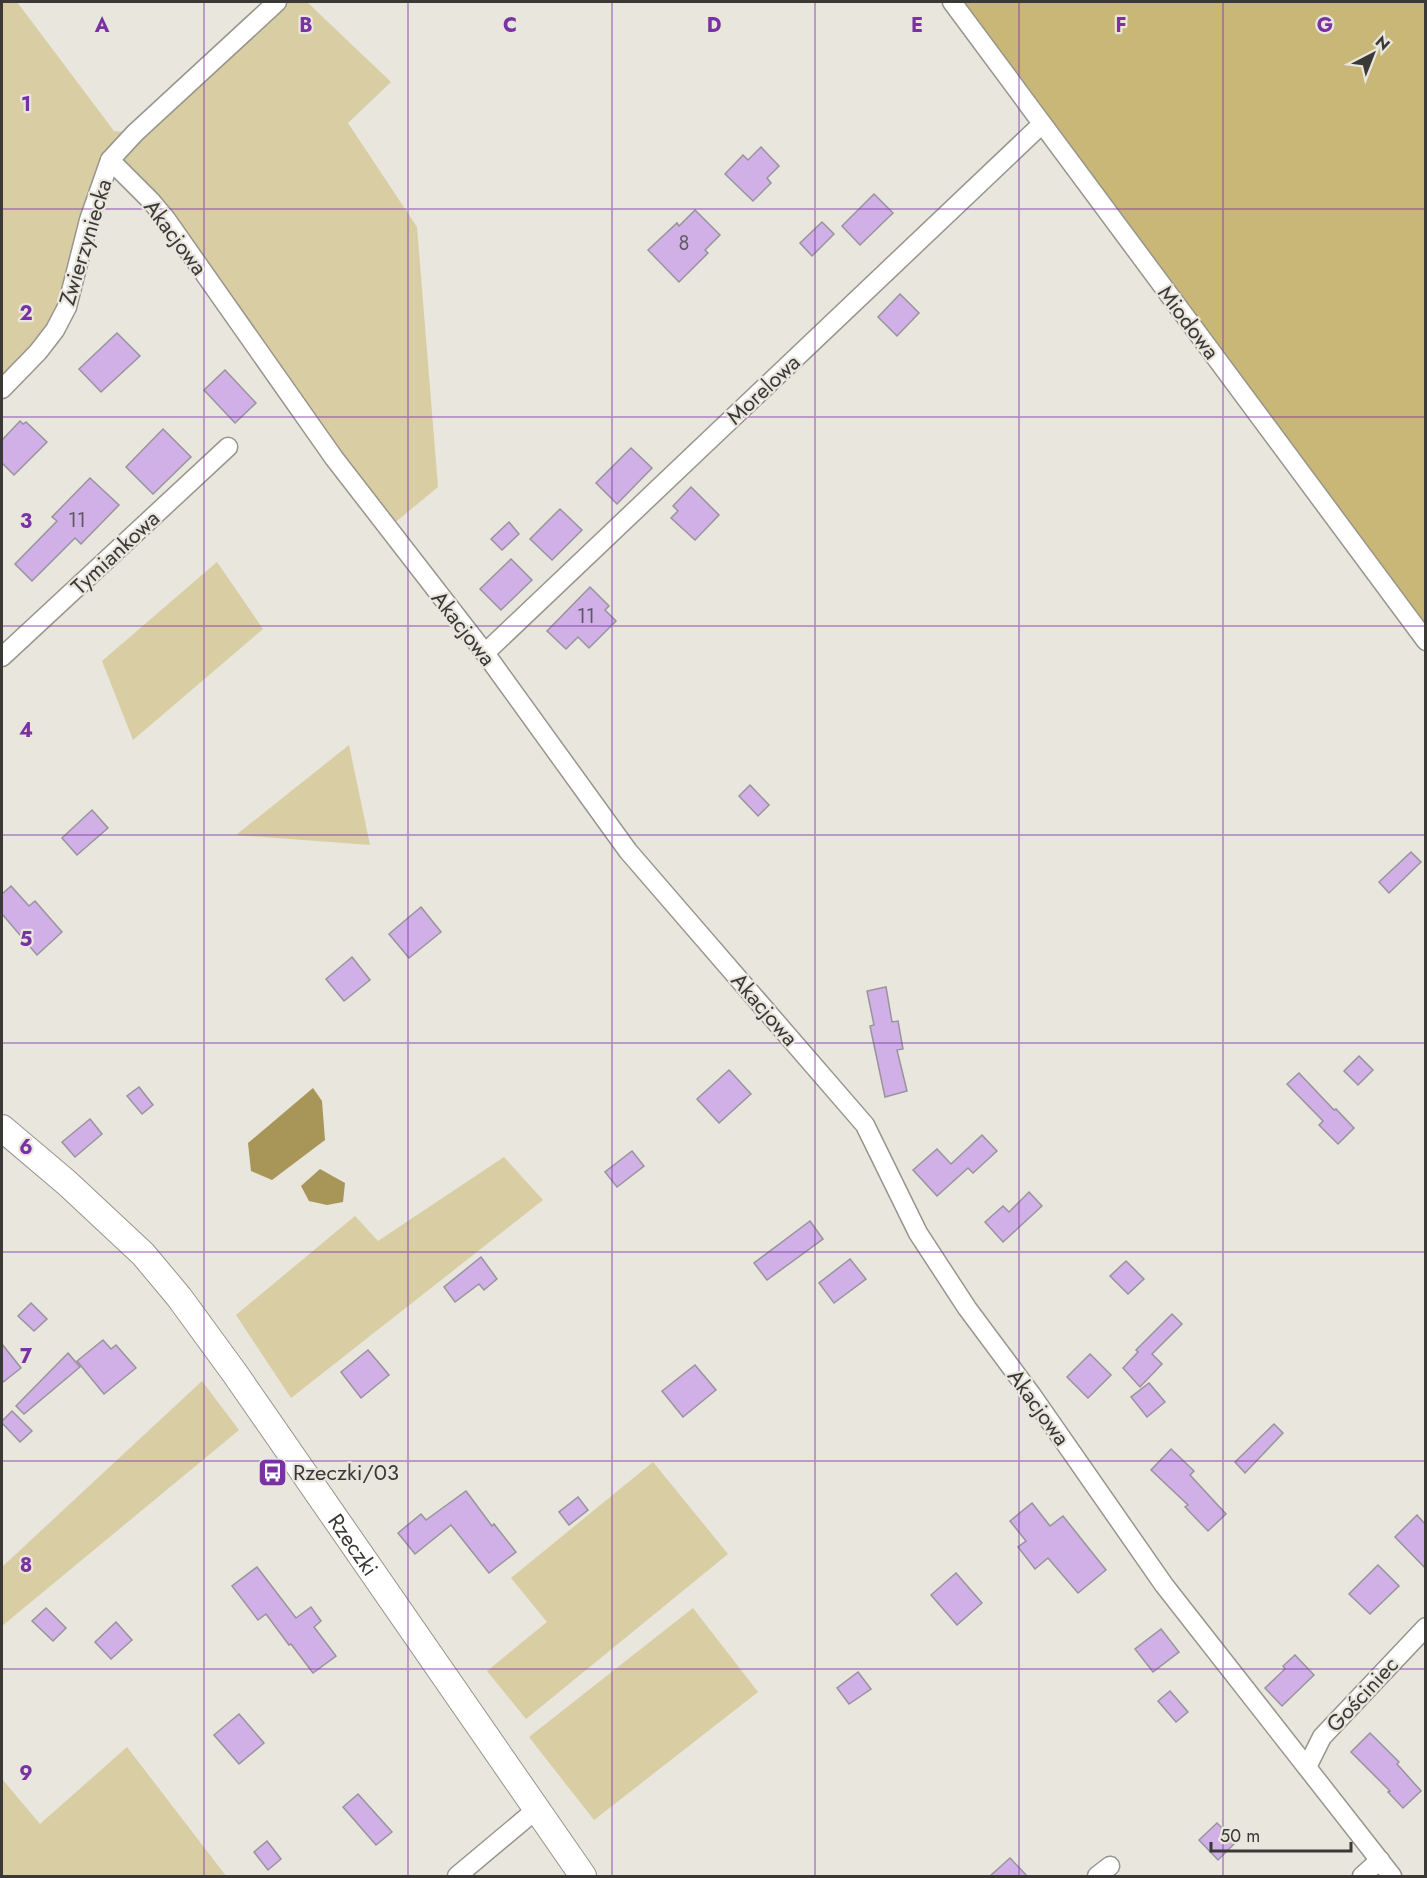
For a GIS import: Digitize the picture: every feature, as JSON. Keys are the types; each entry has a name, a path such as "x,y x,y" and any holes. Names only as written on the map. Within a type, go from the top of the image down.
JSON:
{"main road":[{"name":"Rzeczki","path":"2,1128 67,1183 143,1254 179,1297 243,1384 583,1876"}],"street":[{"name":"Zwierzyniecka","path":"2,389 38,352 55,330 67,307 89,220 110,160 135,133 277,2"},
{"name":"Miodowa","path":"952,2 1425,641"},
{"name":"Morelowa","path":"485,653 1042,124"},
{"name":"Akacjowa","path":"110,160 166,219 334,459 485,653 628,851 865,1125 918,1233 967,1308 1031,1394 1164,1585 1392,1876"},
{"name":"Tymiankowa","path":"2,657 228,447"},
{"name":"Gościniec","path":"1307,1767 1322,1737 1425,1627"},
{"path":"457,1876 537,1809"},
{"path":"1362,1876 1380,1860"}],"shaded area":[{"path":"2,2 17,2 114,131 135,133 277,2 307,2 391,82 348,123 417,227 438,487 387,529 285,389 110,161 67,307 2,389"},
{"path":"952,2 1425,2 1425,642"},
{"path":"217,562 263,629 133,740 102,661"},
{"path":"349,745 370,845 236,835"},
{"path":"313,1088 322,1101 325,1140 272,1180 251,1171 248,1143"},
{"path":"504,1157 543,1200 291,1398 236,1315 355,1216 378,1241"},
{"path":"320,1169 345,1183 343,1202 327,1205 309,1201 301,1186"},
{"path":"202,1381 239,1430 2,1626 2,1567"},
{"path":"653,1462 728,1554 526,1719 487,1671 547,1622 511,1578"},
{"path":"693,1608 758,1692 594,1820 529,1737"},
{"path":"127,1747 226,1876 2,1876 2,1779 40,1824"}],"building":[{"path":"761,147 779,166 767,178 771,183 753,201 725,174 743,155 748,160"},
{"path":"874,194 893,213 860,245 842,226"},
{"path":"695,210 720,235 705,250 708,253 679,282 648,250 677,223 679,226"},
{"path":"822,222 834,234 812,256 800,243"},
{"path":"900,294 919,313 897,336 878,317"},
{"path":"117,333 140,356 101,392 79,369"},
{"path":"225,370 256,403 235,423 204,390"},
{"path":"20,421 23,424 26,422 47,442 14,475 2,463 2,440"},
{"path":"163,429 191,457 153,494 126,467"},
{"path":"631,448 652,468 617,504 596,483"},
{"path":"90,478 119,505 81,544 75,538 32,581 15,564 57,521 52,517"},
{"path":"691,487 719,515 695,540 671,518 678,511 673,506"},
{"path":"560,509 582,530 552,560 530,539"},
{"path":"509,522 519,534 502,550 491,539"},
{"path":"511,559 532,580 501,610 480,589"},
{"path":"590,587 609,606 605,610 616,621 589,648 578,637 566,649 547,631"},
{"path":"750,785 769,805 758,816 739,796"},
{"path":"92,810 108,828 77,855 62,838"},
{"path":"1411,852 1421,862 1389,893 1379,882"},
{"path":"11,886 29,906 35,901 62,932 37,955 2,914 2,894"},
{"path":"421,907 441,932 409,958 389,934"},
{"path":"352,957 370,980 344,1001 326,979"},
{"path":"886,987 892,1022 898,1021 903,1049 897,1050 907,1091 885,1097 870,1026 874,1025 867,991"},
{"path":"1359,1056 1373,1070 1358,1085 1344,1071"},
{"path":"729,1070 751,1094 719,1123 697,1099"},
{"path":"1299,1073 1354,1128 1338,1144 1319,1125 1323,1121 1287,1084"},
{"path":"139,1087 153,1105 142,1114 127,1096"},
{"path":"90,1119 102,1134 75,1157 62,1142"},
{"path":"982,1135 997,1151 973,1173 968,1168 937,1196 913,1170 937,1149 951,1164"},
{"path":"632,1151 644,1166 617,1187 605,1172"},
{"path":"1029,1192 1042,1206 1003,1242 985,1222 1003,1206 1009,1212"},
{"path":"810,1221 823,1239 767,1280 754,1263"},
{"path":"481,1257 497,1279 484,1290 479,1284 455,1302 444,1287"},
{"path":"850,1259 866,1279 834,1303 819,1283"},
{"path":"1126,1261 1144,1279 1128,1294 1110,1276"},
{"path":"31,1303 47,1319 34,1331 18,1316"},
{"path":"1172,1314 1182,1324 1152,1354 1162,1364 1140,1387 1123,1368 1138,1352 1136,1350"},
{"path":"103,1340 111,1349 116,1345 136,1368 104,1394 77,1361"},
{"path":"2,1344 21,1368 2,1383"},
{"path":"368,1350 389,1375 361,1398 341,1372"},
{"path":"68,1353 80,1367 24,1414 16,1406"},
{"path":"1090,1354 1111,1375 1088,1398 1067,1377"},
{"path":"695,1365 716,1390 683,1417 662,1391"},
{"path":"1149,1383 1165,1402 1147,1417 1131,1397"},
{"path":"12,1411 32,1431 20,1442 2,1423"},
{"path":"1274,1424 1283,1433 1245,1473 1235,1462"},
{"path":"1171,1449 1194,1471 1190,1475 1226,1514 1208,1531 1185,1507 1188,1505 1151,1470"},
{"path":"466,1491 492,1526 494,1524 516,1552 489,1573 451,1525 415,1554 398,1533 421,1514 426,1520"},
{"path":"578,1497 588,1510 569,1525 559,1512"},
{"path":"1032,1503 1050,1526 1063,1516 1106,1570 1078,1593 1048,1558 1035,1569 1018,1547 1026,1541 1010,1521"},
{"path":"1417,1515 1425,1524 1425,1568 1395,1537"},
{"path":"1378,1565 1399,1586 1370,1614 1349,1594"},
{"path":"257,1567 296,1618 311,1607 321,1621 314,1627 336,1656 313,1673 266,1614 258,1620 232,1586"},
{"path":"956,1573 982,1603 957,1625 931,1595"},
{"path":"46,1608 66,1628 53,1641 32,1621"},
{"path":"116,1622 132,1640 111,1659 95,1642"},
{"path":"1161,1629 1179,1652 1153,1672 1135,1649"},
{"path":"1295,1655 1314,1675 1282,1706 1265,1688 1285,1669 1283,1666"},
{"path":"858,1672 871,1689 849,1704 837,1688"},
{"path":"1170,1691 1188,1712 1176,1722 1158,1701"},
{"path":"239,1714 264,1743 239,1764 214,1735"},
{"path":"1370,1733 1399,1762 1397,1764 1421,1791 1403,1808 1388,1792 1390,1791 1351,1752"},
{"path":"358,1794 392,1832 376,1845 343,1807"},
{"path":"1217,1823 1236,1842 1218,1860 1199,1840"},
{"path":"267,1841 281,1859 268,1870 254,1852"},
{"path":"1010,1858 1027,1876 990,1876"}],"place":[{"name":"Rzeczki/03","path":"272,1472"}]}
